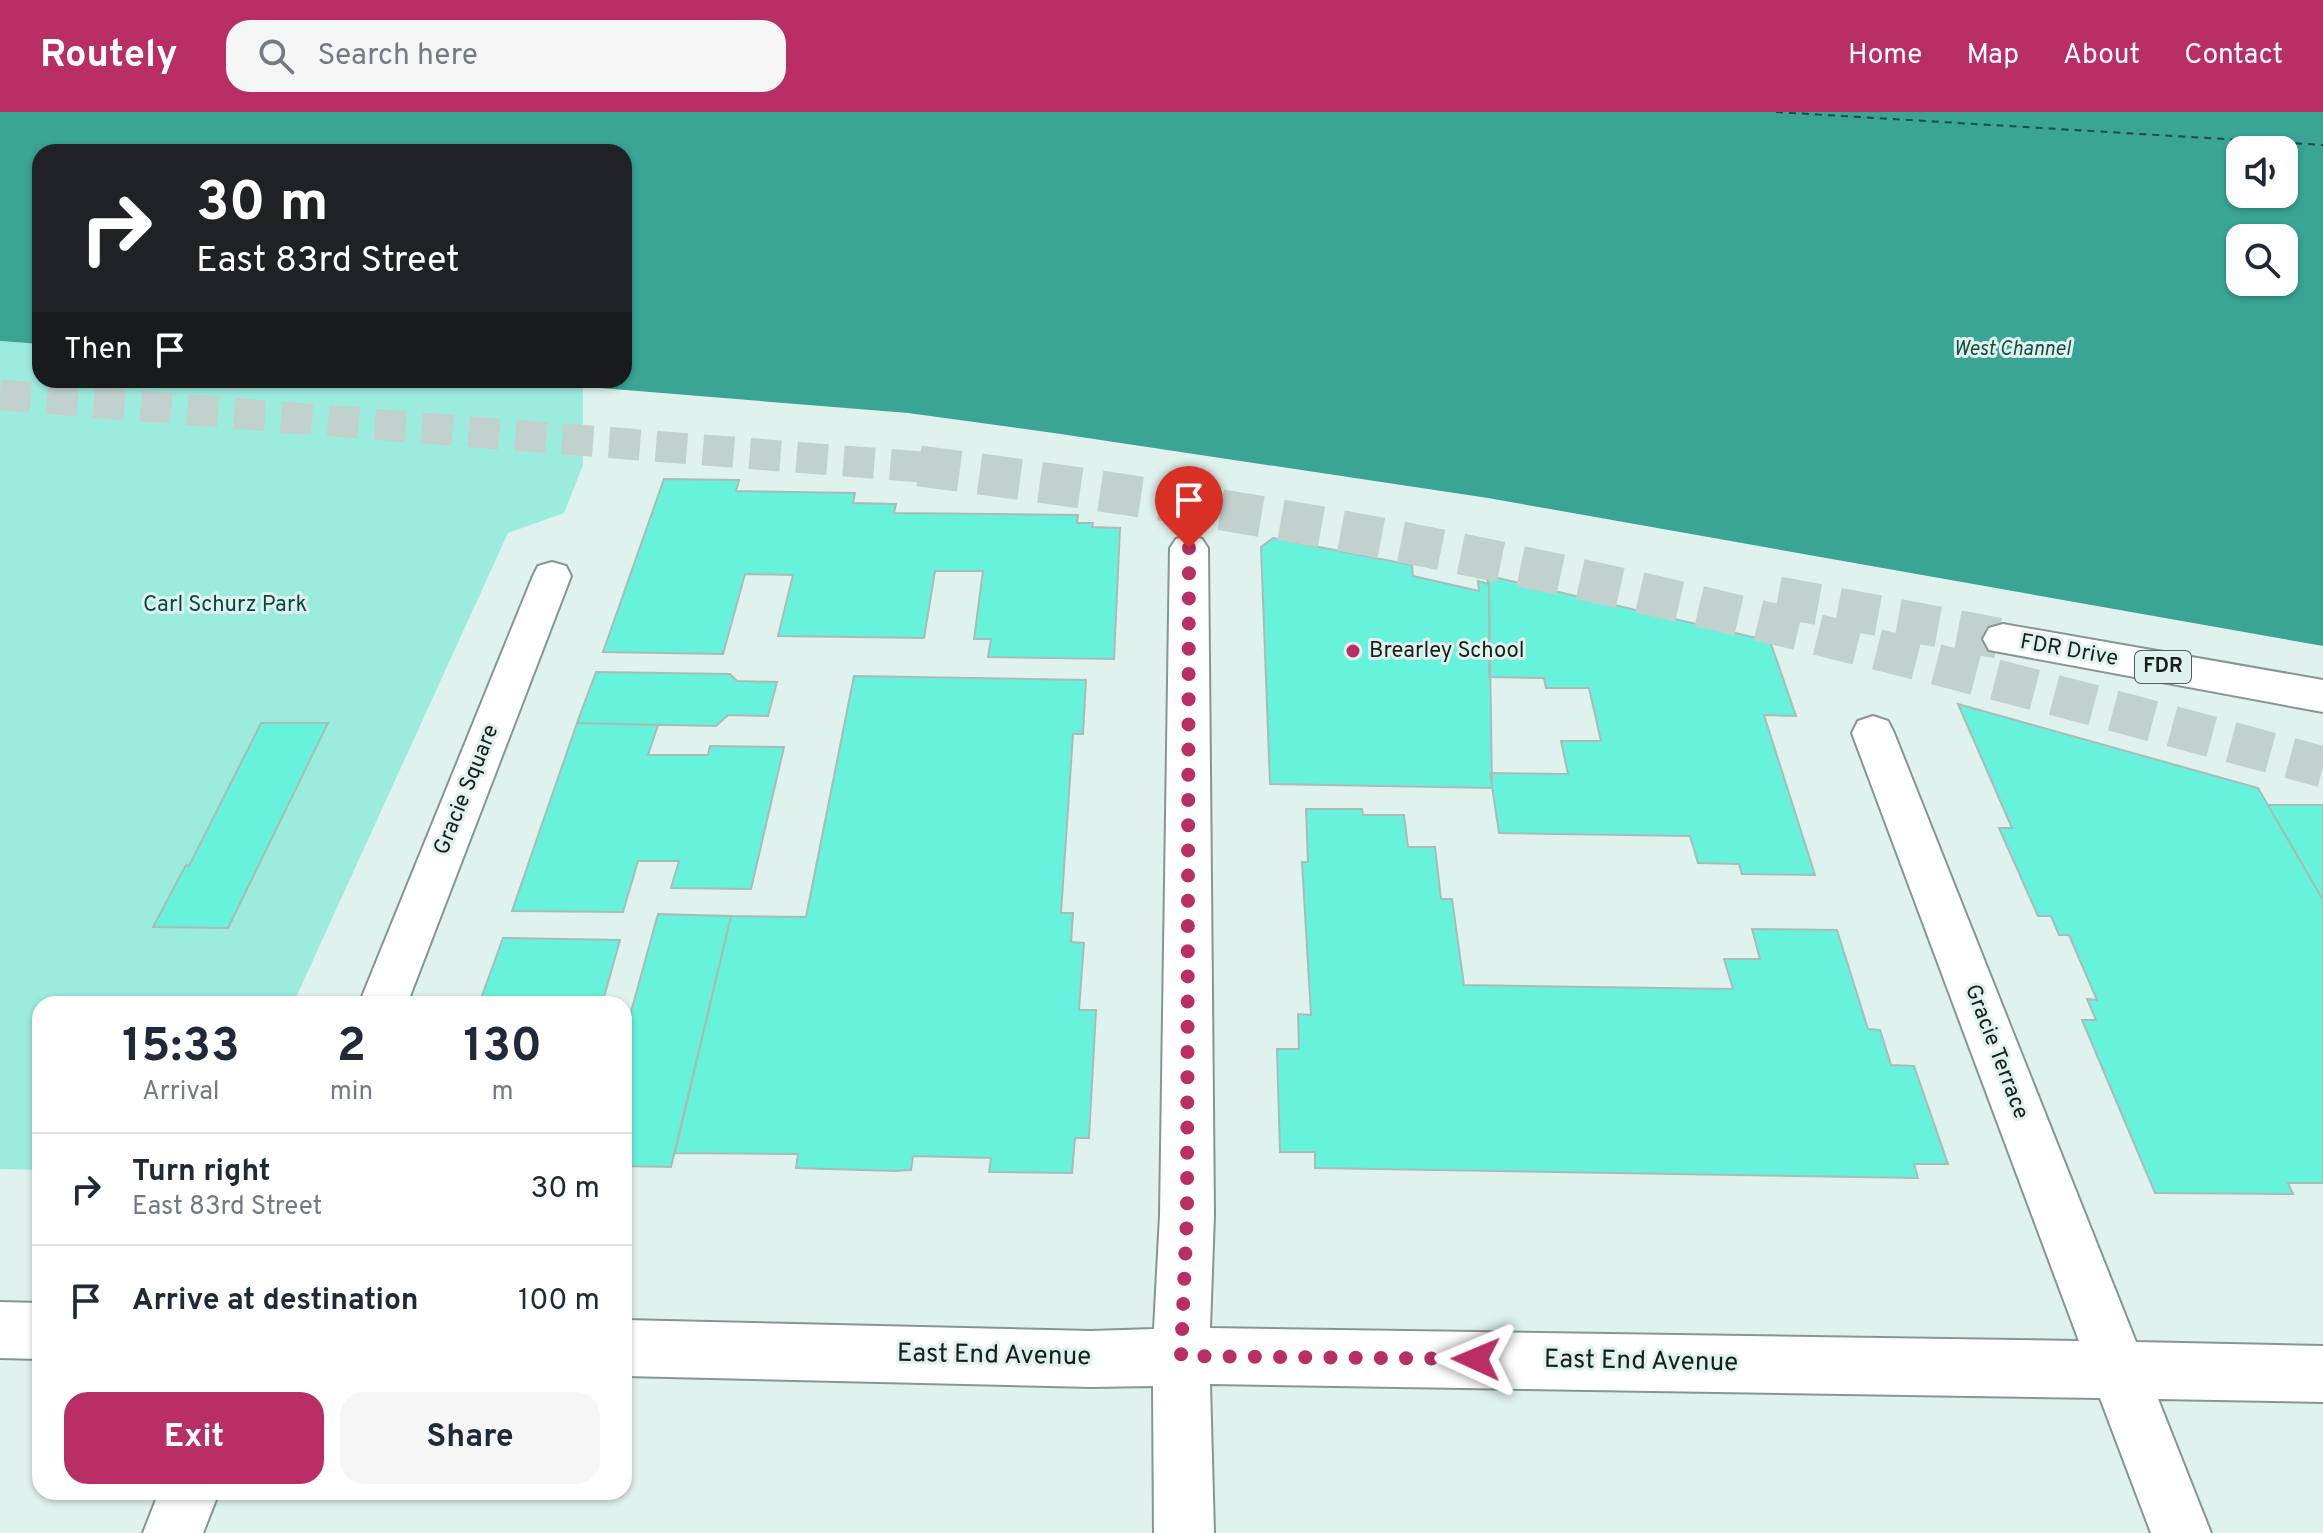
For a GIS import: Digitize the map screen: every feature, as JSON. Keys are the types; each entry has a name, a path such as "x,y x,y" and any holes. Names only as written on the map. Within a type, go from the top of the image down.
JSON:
{"main road":[{"path":"1184,1533 1181,1356 1187,1215 1189,548"},
{"name":"Gracie Square","path":"386,996 552,576"},
{"name":"FDR Drive","path":"2003,639 2323,696"},
{"name":"Gracie Terrace","path":"1873,733 2181,1533"},
{"path":"0,1330 32,1331"},
{"name":"East End Avenue","path":"632,1348 1091,1359 1181,1356 2323,1374"},
{"path":"173,1533 186,1500"}],"green space":[{"name":"Carl Schurz Park","path":"0,341 32,343 32,388 583,388 583,465 564,513 508,533 297,996 32,996 32,1170 0,1169"}],"water":[{"name":"West Channel","path":"0,112 2323,112 2323,646 1488,498 1054,433 908,413 600,388 632,388 632,144 32,144 32,343 0,341"}],"building":[{"path":"664,479 739,480 736,491 855,493 853,503 896,504 894,513 1078,515 1077,523 1120,528 1114,659 988,657 991,639 974,639 983,571 935,571 924,638 778,636 793,575 745,574 723,654 603,652"},
{"path":"1273,538 1412,565 1413,576 1479,591 1478,581 1489,584 1492,788 1270,784 1261,547"},
{"path":"1485,575 1770,641 1796,716 1764,715 1815,875 1742,874 1739,864 1698,863 1690,836 1499,833 1490,773 1568,774 1561,741 1601,741 1589,688 1546,688 1544,678 1489,677 1489,584"},
{"path":"596,672 730,674 737,681 777,682 768,716 728,715 716,726 577,723"},
{"path":"854,676 1086,680 1083,734 1073,734 1061,913 1073,913 1071,942 1084,943 1079,1010 1096,1010 1089,1138 1075,1138 1072,1173 989,1172 991,1158 913,1156 911,1170 895,1171 796,1168 798,1154 675,1153 731,916 806,917"},
{"path":"1958,704 2258,788 2323,900 2323,1183 2288,1183 2293,1194 2155,1193 2082,1020 2096,1020 2087,999 2097,1000 2069,935 2059,935 2051,916 2038,916 1999,828 2012,828"},
{"path":"261,723 328,723 228,928 153,927 186,865 189,866"},
{"path":"577,723 658,725 648,755 708,755 710,746 784,747 751,889 671,888 679,861 638,861 623,912 512,911"},
{"path":"2268,805 2323,805 2323,900"},
{"path":"1306,809 1362,809 1363,815 1404,815 1408,847 1435,847 1441,899 1452,899 1464,985 1733,989 1724,959 1760,959 1752,929 1837,930 1868,1029 1880,1030 1891,1065 1914,1066 1948,1164 1914,1164 1918,1178 1315,1168 1315,1152 1280,1152 1277,1049 1299,1049 1298,1014 1311,1015 1302,862 1308,862"},
{"path":"658,914 731,916 671,1167 632,1166 632,1008"},
{"path":"503,938 620,940 604,996 482,996"}],"ferry route":[{"path":"1776,112 2323,145"}],"tunnel":[{"path":"0,395 931,468"},
{"path":"919,466 931,468"},
{"path":"931,468 1240,513 1544,571 1879,650 2323,767"},
{"path":"1778,597 2003,639"}],"place":[{"name":"Brearley School","path":"1353,651"}],"route":[{"path":"1189,548 1187,1215 1181,1356 1476,1359"}]}
